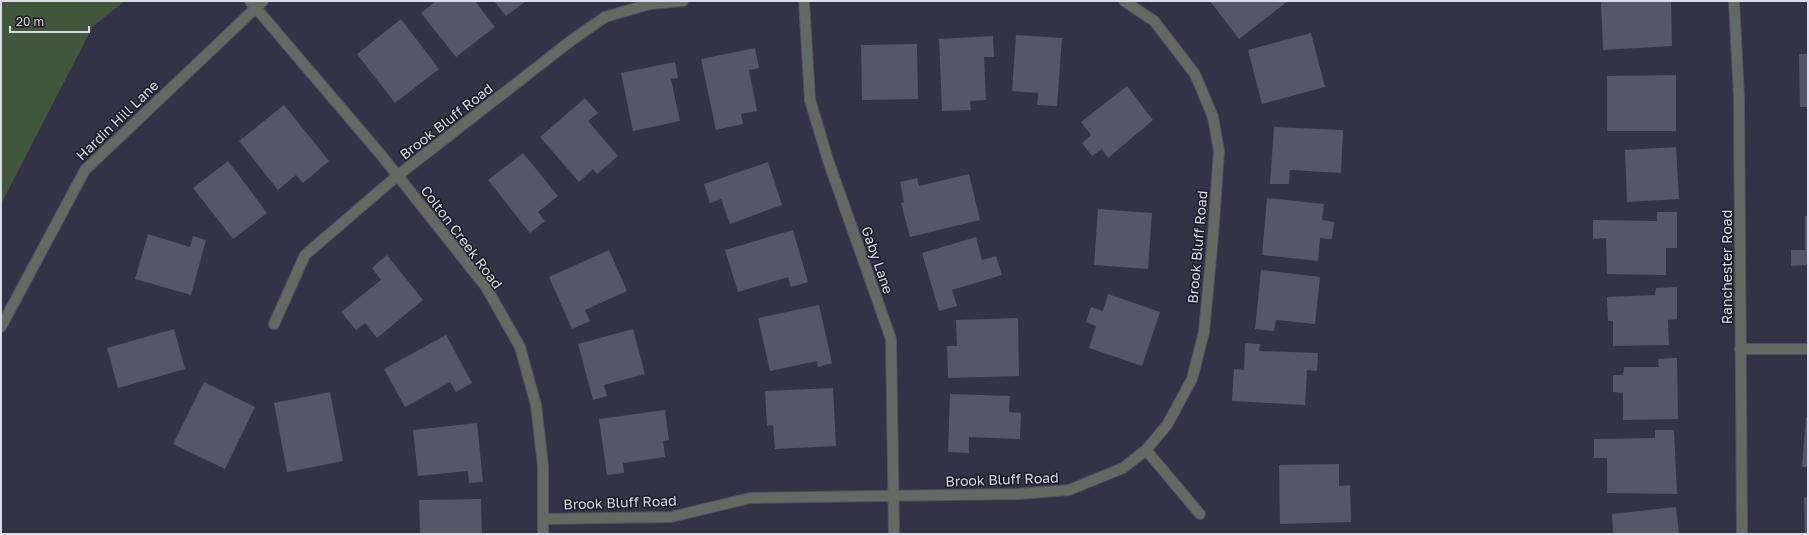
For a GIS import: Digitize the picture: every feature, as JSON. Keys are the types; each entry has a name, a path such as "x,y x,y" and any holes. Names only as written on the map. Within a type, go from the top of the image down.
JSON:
{"street":[{"name":"Brook Bluff Road","path":"274,324 305,255 397,176 572,40 605,17 650,4 683,1"},
{"name":"Gaby Lane","path":"804,1 810,100 828,160 891,339 894,534"},
{"name":"Brook Bluff Road","path":"543,519 671,517 750,498 1018,494 1069,490 1123,468 1146,450 1167,425 1192,379 1204,332 1219,151 1213,117 1195,74 1154,21 1124,1"},
{"name":"Ranchester Road","path":"1734,1 1739,96 1742,534"},
{"name":"Colton Creek Road","path":"256,3 283,40 397,176 486,287 520,347 536,405 543,466 543,534"},
{"name":"Hardin Hill Lane","path":"1,327 85,170 256,3"},
{"path":"1740,349 1808,349"},
{"path":"1146,450 1200,514"}],"green space":[{"path":"1,1 125,1 93,26 1,204"}],"building":[{"path":"436,1 475,1 495,27 456,57 421,13"},
{"path":"494,1 526,1 506,16"},
{"path":"1210,1 1288,1 1239,39"},
{"path":"1601,1 1671,1 1672,46 1603,50"},
{"path":"401,19 439,69 395,103 357,54"},
{"path":"1311,33 1325,87 1262,104 1248,50"},
{"path":"1016,35 1062,38 1057,106 1037,105 1038,93 1012,91"},
{"path":"993,36 994,57 984,57 986,100 970,101 971,110 942,111 939,39"},
{"path":"917,44 918,99 862,100 861,45"},
{"path":"755,48 759,68 749,70 757,111 741,114 743,124 716,130 701,59"},
{"path":"1799,54 1808,54 1808,107 1800,107"},
{"path":"675,62 678,78 671,79 680,121 633,131 621,73"},
{"path":"1676,75 1676,131 1607,131 1607,76"},
{"path":"1127,86 1153,120 1108,158 1102,149 1092,156 1082,143 1091,135 1081,122"},
{"path":"585,98 598,113 588,121 618,156 597,174 593,169 579,182 540,137"},
{"path":"284,105 329,161 303,183 296,175 278,190 239,141"},
{"path":"1274,127 1343,130 1341,173 1290,170 1289,184 1270,184"},
{"path":"1676,147 1679,199 1627,202 1625,150"},
{"path":"523,153 558,196 538,212 545,221 530,233 488,180"},
{"path":"228,161 267,213 233,239 193,188"},
{"path":"768,162 782,205 730,224 721,199 710,203 704,184"},
{"path":"969,174 980,220 910,237 901,203 904,202 900,182 917,178 919,186"},
{"path":"1267,198 1324,204 1322,220 1334,222 1332,239 1320,238 1318,261 1262,255"},
{"path":"1098,209 1152,213 1148,269 1094,265"},
{"path":"1657,212 1677,212 1677,248 1666,248 1666,275 1607,274 1606,238 1593,239 1593,220 1657,221"},
{"path":"1805,216 1808,216 1808,265 1791,266 1791,250 1805,250"},
{"path":"793,230 808,282 791,287 788,277 738,292 725,250"},
{"path":"148,234 190,247 193,236 206,240 191,295 135,279"},
{"path":"976,237 982,260 996,256 1002,275 952,290 957,306 939,311 922,253"},
{"path":"609,250 627,291 585,310 590,321 572,329 549,277"},
{"path":"387,255 423,300 377,338 365,323 356,330 341,312 381,280 372,268"},
{"path":"1261,270 1320,277 1315,324 1276,320 1274,331 1255,329"},
{"path":"1677,287 1677,319 1668,320 1669,345 1613,346 1613,321 1608,321 1607,297 1655,295 1656,288"},
{"path":"1108,294 1160,312 1142,366 1089,348 1096,326 1086,322 1091,307 1103,311"},
{"path":"819,305 832,363 818,367 817,361 770,371 758,318"},
{"path":"1018,318 1019,376 948,378 947,346 957,346 956,320"},
{"path":"174,329 185,369 118,388 107,348"},
{"path":"633,329 645,374 604,385 607,396 593,400 578,344"},
{"path":"446,335 472,383 456,392 450,382 405,407 384,369"},
{"path":"1245,343 1260,344 1259,351 1318,353 1317,371 1307,370 1305,405 1232,401 1234,369 1244,370"},
{"path":"1677,358 1678,419 1623,420 1623,393 1613,392 1613,375 1623,375 1624,367 1659,367 1658,359"},
{"path":"204,382 255,407 225,469 173,444"},
{"path":"833,388 836,446 775,449 773,425 767,426 765,391"},
{"path":"330,392 343,461 287,472 274,403"},
{"path":"950,394 1010,396 1009,412 1021,413 1020,439 969,437 969,453 948,452"},
{"path":"665,410 669,440 663,441 665,457 623,463 624,473 607,475 599,419"},
{"path":"1806,418 1808,418 1808,467 1802,467"},
{"path":"477,423 483,482 469,483 468,471 418,476 413,430"},
{"path":"1655,430 1674,430 1677,494 1607,493 1607,458 1594,458 1594,439 1655,438"},
{"path":"1339,464 1339,486 1350,485 1351,522 1280,524 1279,465"},
{"path":"1808,497 1808,534 1805,534 1804,498"},
{"path":"481,499 482,534 420,534 419,500"},
{"path":"1676,507 1679,534 1613,534 1612,514"}]}
